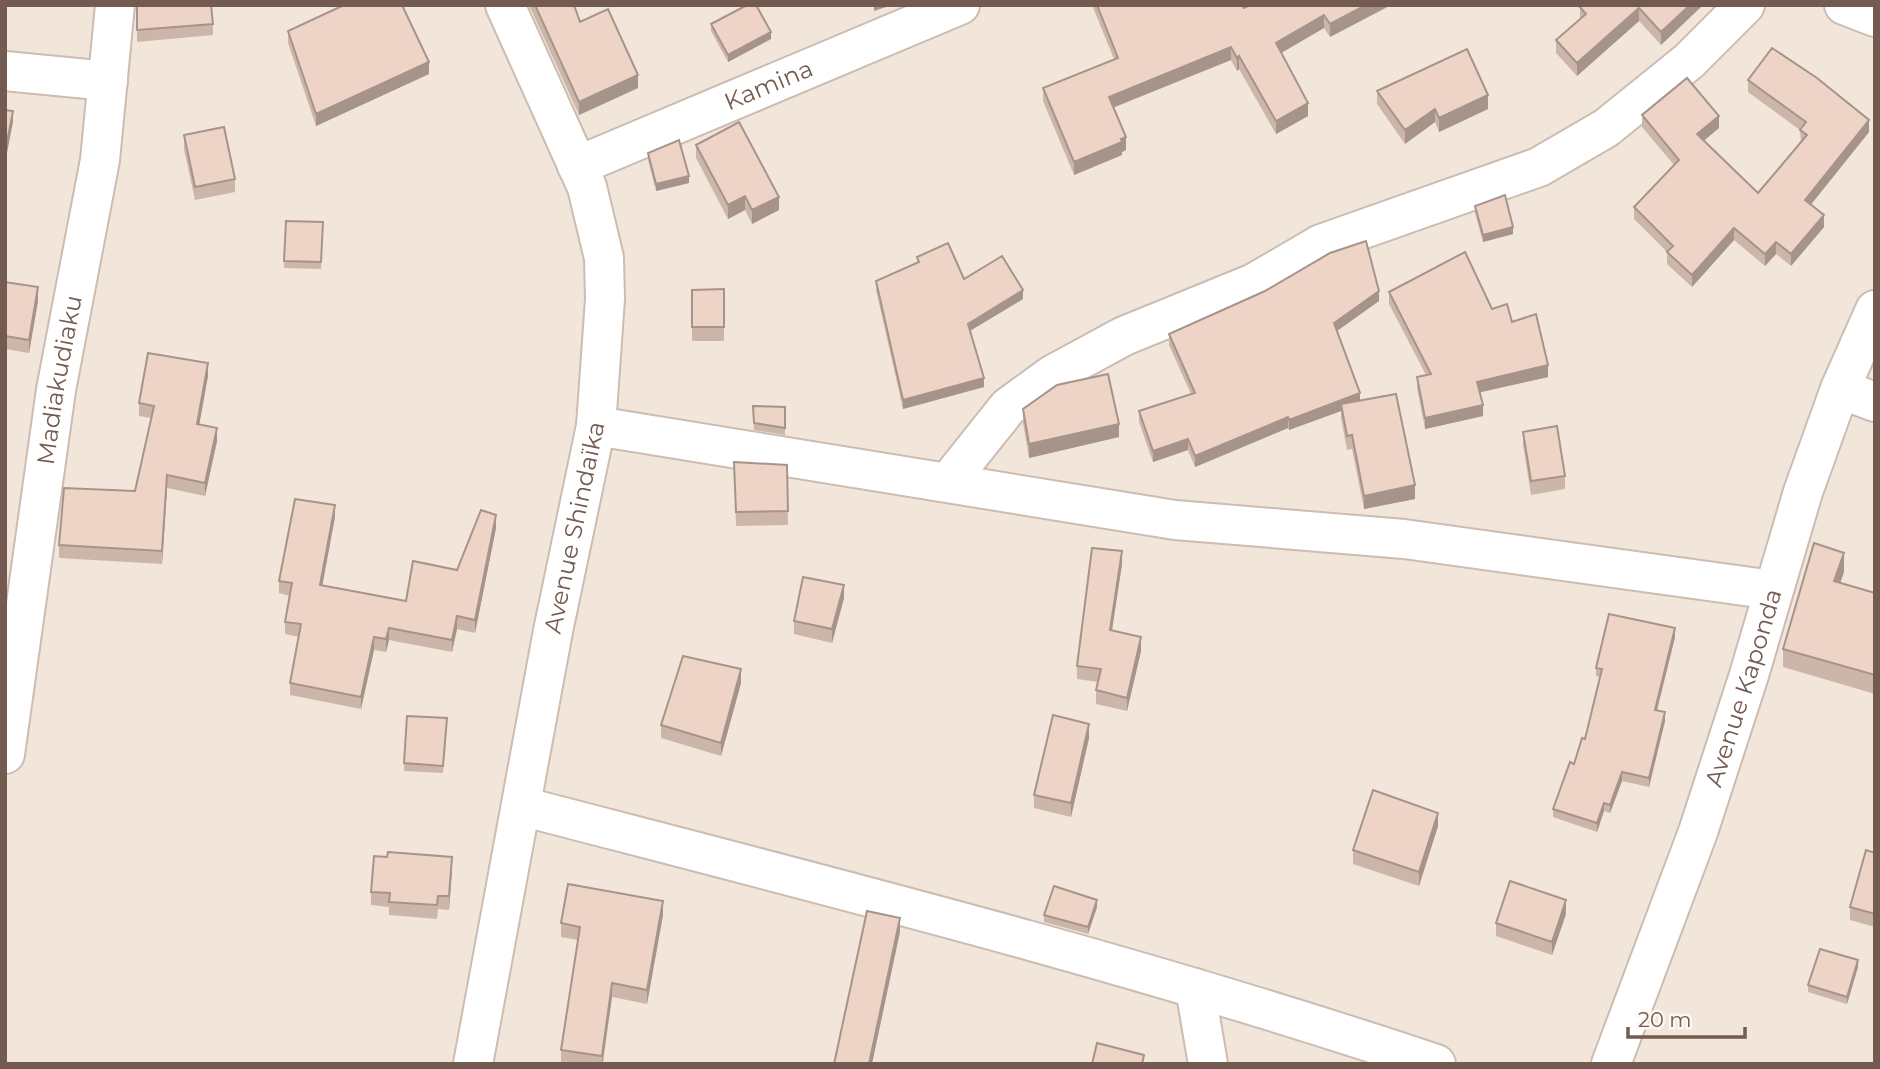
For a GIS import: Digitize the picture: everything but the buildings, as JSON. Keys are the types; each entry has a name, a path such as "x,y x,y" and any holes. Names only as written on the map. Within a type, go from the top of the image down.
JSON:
{"street":[{"name":"Madiakudiaku","path":"5,754 58,377 100,160 115,5"},
{"name":"Avenue Shindaïka","path":"473,1064 553,631 596,426 605,299 604,258 599,226 577,166 505,5"},
{"name":"Kamina","path":"577,166 960,5"},
{"path":"949,481 1008,407 1052,375 1124,336 1254,283 1321,244 1539,167 1606,128 1689,61 1745,5"},
{"path":"1844,5 1875,17"},
{"path":"5,71 108,81"},
{"name":"Avenue Kaponda","path":"1611,1064 1698,832 1773,590 1840,389 1875,310"},
{"path":"1840,389 1875,402"},
{"path":"596,426 949,481 1175,520 1404,539 1773,590"},
{"path":"521,806 925,911 1195,988 1436,1064"},
{"path":"1195,988 1209,1064"}],"shaded area":[{"path":"5,5 1875,5 1875,1064 5,1064"}]}
